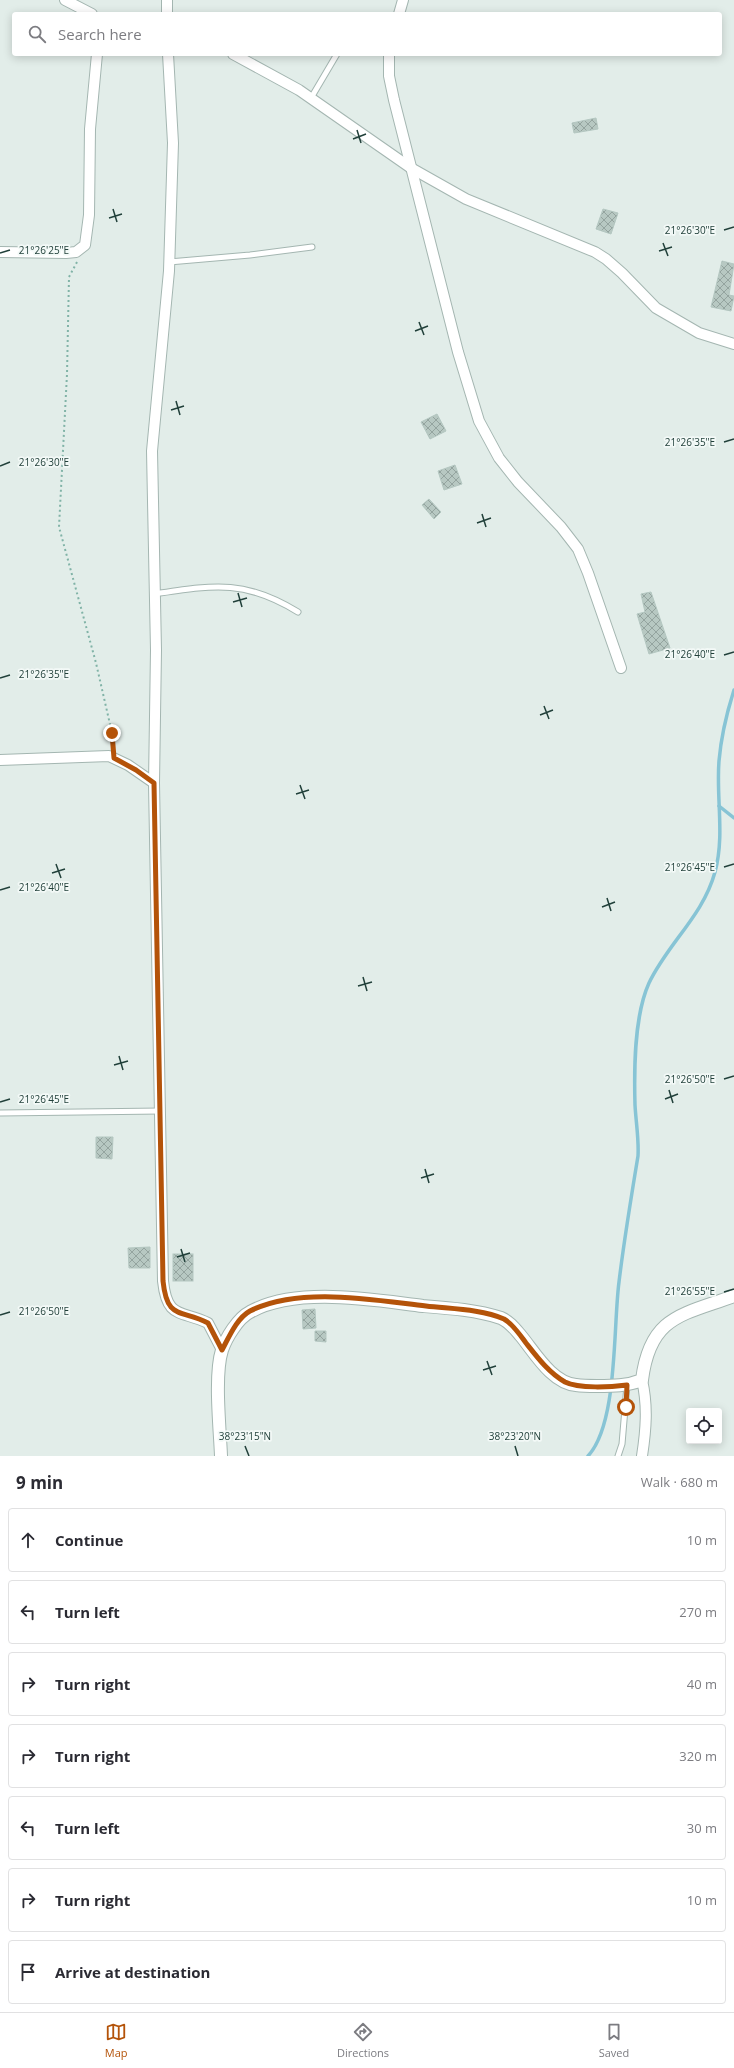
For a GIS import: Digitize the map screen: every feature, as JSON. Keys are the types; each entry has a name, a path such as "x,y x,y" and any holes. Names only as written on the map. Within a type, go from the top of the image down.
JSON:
{"street":[{"path":"65,0 88,12"},
{"path":"167,0 167,12"},
{"path":"400,12 403,0"},
{"path":"0,252 66,253 81,250 87,240 90,129 97,56"},
{"path":"168,56 173,143 169,262 152,451 154,783 165,1296 169,1306 174,1310 210,1325 222,1350"},
{"path":"238,56 311,98 411,168 466,199 595,252 606,259 622,273 656,308 692,330 734,344"},
{"path":"389,56 391,85 411,168 458,352 479,421 499,458 518,482 561,527 578,549 588,573 621,668"},
{"path":"0,760 100,755 114,758 136,770 154,783"},
{"path":"642,1456 646,1430 646,1406 642,1380 646,1356 658,1331 665,1324 684,1314 734,1296"},
{"path":"221,1456 219,1383 222,1350 231,1333 244,1316 259,1308 299,1299 375,1300 454,1309 502,1318 511,1324 541,1361 565,1382 575,1385 623,1386 642,1380"}],"lane":[{"path":"311,98 336,56"},
{"path":"169,262 250,255 312,247"},
{"path":"154,594 197,588 229,586 256,591 277,599 298,612"},
{"path":"0,1113 161,1111"},
{"path":"618,1456 622,1444 623,1386"}],"path":[{"path":"81,250 79,258 69,276 67,374 59,527 96,663 112,733 114,758"}],"building":[{"path":"596,118 598,129 574,133 572,123"},
{"path":"603,209 618,213 611,234 596,229"},
{"path":"722,261 734,264 729,295 734,296 731,311 711,307"},
{"path":"437,414 446,431 430,439 421,422"},
{"path":"455,465 462,484 444,490 438,471"},
{"path":"429,499 441,512 434,519 422,505"},
{"path":"651,592 670,648 649,654 637,614 645,612 641,594"},
{"path":"96,1137 113,1137 112,1159 96,1158"},
{"path":"150,1247 150,1268 129,1268 128,1248"},
{"path":"173,1254 193,1254 193,1281 173,1281"},
{"path":"315,1309 316,1328 303,1329 302,1310"},
{"path":"315,1331 326,1331 326,1342 315,1341"}],"waterway":[{"path":"588,1456 598,1441 605,1422 609,1399 619,1282 638,1156 635,1075 636,1043 640,1011 649,983 666,955 694,916 709,888 715,872 718,858 720,831 719,761 725,725 734,690"},
{"path":"719,806 734,818"}],"route":[{"path":"112,733 114,758 136,770 154,783 159,958 163,1281 165,1296 169,1306 182,1314 208,1323 222,1350 231,1333 246,1314 265,1306 283,1301 299,1299 334,1298 375,1300 454,1309 502,1318 511,1324 541,1361 555,1375 565,1382 575,1385 627,1385 626,1407"}]}
